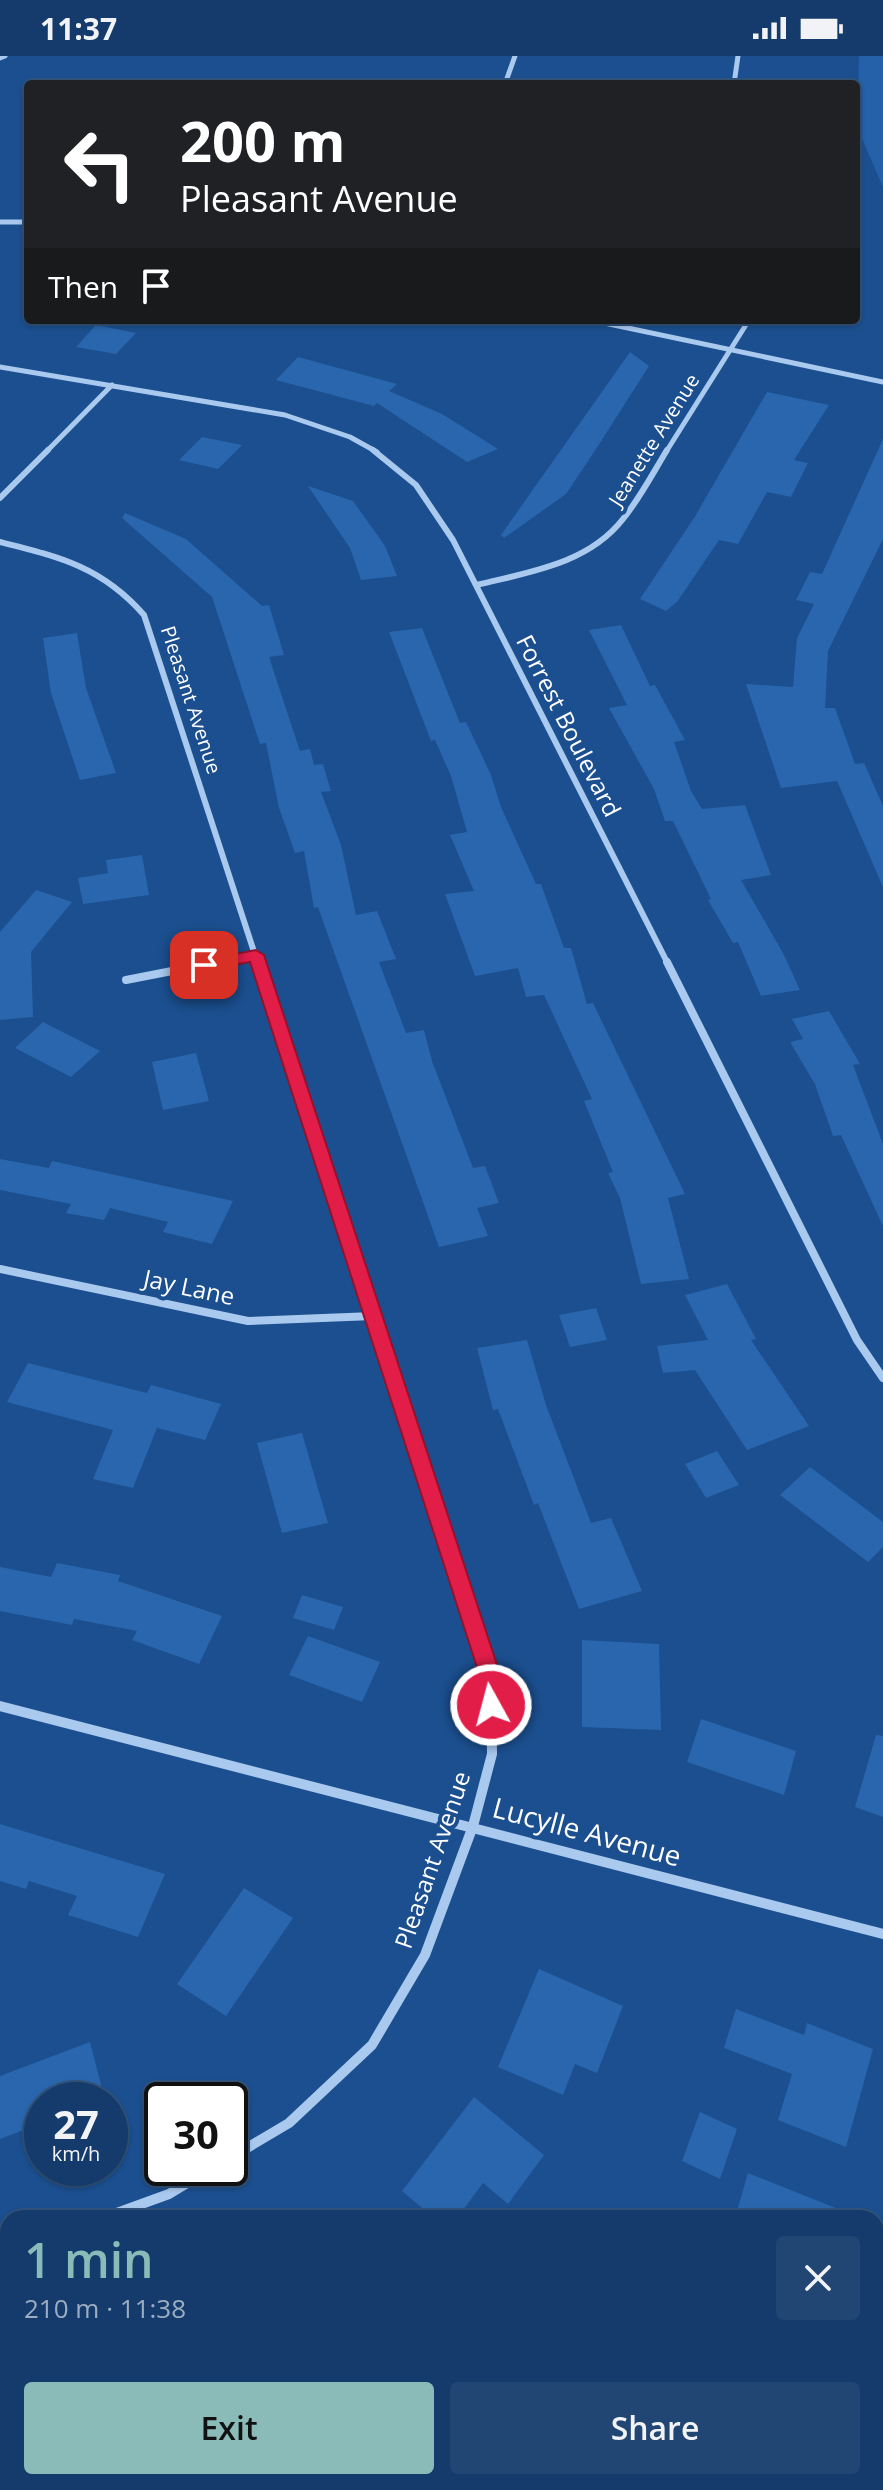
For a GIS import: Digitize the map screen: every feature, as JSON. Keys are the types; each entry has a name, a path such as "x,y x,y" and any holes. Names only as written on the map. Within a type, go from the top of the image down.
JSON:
{"street":[{"path":"506,80 515,56"},
{"path":"735,80 738,56"},
{"path":"0,222 24,222"},
{"path":"608,324 883,382"},
{"name":"Jeanette Avenue","path":"477,585 553,566 594,547 623,520 746,324"},
{"name":"Forrest Boulevard","path":"0,367 271,412 329,430 371,449 402,471 432,503 477,585 857,1340 883,1378"},
{"path":"0,498 112,385"},
{"name":"Pleasant Avenue","path":"0,542 69,558 101,572 126,593 144,615 491,1680 492,1754 473,1826 425,1955 372,2045 289,2123 248,2147"},
{"path":"126,980 256,955"},
{"name":"Jay Lane","path":"0,1269 248,1321 373,1316"},
{"name":"Lucylle Avenue","path":"0,1706 883,1934"},
{"path":"125,2210 182,2186"}],"shaded area":[{"path":"859,56 883,56 883,187 860,134"}],"building":[{"path":"96,325 136,333 116,354 76,347"},
{"path":"630,352 649,366 566,494 504,538 501,535"},
{"path":"298,357 397,384 389,391 442,414 498,449 467,462 377,403 374,406 276,380"},
{"path":"767,392 829,405 794,460 808,463 791,497 767,492 738,544 719,540 677,602 666,611 640,599 694,518"},
{"path":"202,437 242,445 218,469 179,460"},
{"path":"883,439 883,539 828,651 825,708 835,708 855,764 864,763 883,806 883,887 837,781 781,788 746,684 793,687 797,638 814,604 796,600 810,572 822,574"},
{"path":"308,486 353,501 385,546 397,576 361,580 350,548"},
{"path":"125,513 186,539 262,606 269,605 284,655 269,657 300,751 310,749 314,765 323,764 331,791 321,792 341,845 356,915 377,911 396,959 379,962 406,1033 424,1030 432,1061 473,1168 485,1166 499,1203 477,1208 488,1236 439,1247 318,907 314,908 304,851 295,853 279,808 266,743 260,744 212,597 122,518"},
{"path":"621,625 650,686 655,685 685,740 674,742 691,791 702,809 745,805 771,875 741,880 783,953 800,990 761,996 738,942 733,943 708,900 711,899 673,821 665,821 654,789 609,708 627,705 589,630"},
{"path":"422,628 460,723 466,722 536,884 541,884 564,948 571,948 587,1004 593,1003 685,1194 668,1198 689,1279 641,1284 620,1198 608,1173 613,1172 584,1101 592,1099 544,995 526,997 518,968 475,976 445,894 474,891 450,835 467,832 451,776 435,740 431,741 389,632"},
{"path":"77,633 86,688 116,773 80,780 51,693 43,638"},
{"path":"142,855 149,895 83,904 78,878 108,873 106,860"},
{"path":"36,890 72,902 31,952 33,1017 0,1020 0,932"},
{"path":"829,1011 860,1064 853,1065 883,1144 883,1226 841,1135 833,1136 815,1084 790,1042 803,1039 792,1019"},
{"path":"43,1022 100,1051 71,1077 15,1048"},
{"path":"196,1053 209,1101 163,1110 152,1062"},
{"path":"0,1159 49,1168 52,1161 233,1201 212,1244 163,1232 168,1222 110,1208 104,1220 66,1213 71,1204 0,1190"},
{"path":"727,1284 756,1339 751,1340 809,1426 747,1450 695,1370 663,1373 657,1346 708,1340 685,1295"},
{"path":"596,1308 607,1340 570,1347 559,1315"},
{"path":"527,1340 546,1405 591,1523 611,1518 642,1591 579,1609 538,1503 534,1505 498,1409 493,1410 477,1348"},
{"path":"28,1363 147,1393 151,1385 221,1404 205,1440 157,1428 133,1488 93,1479 113,1430 7,1402"},
{"path":"302,1433 328,1523 282,1533 257,1443"},
{"path":"717,1451 739,1485 706,1498 685,1464"},
{"path":"810,1467 883,1522 883,1547 868,1562 780,1495"},
{"path":"57,1563 120,1575 118,1581 222,1616 199,1664 132,1640 137,1631 74,1619 72,1625 0,1611 0,1567 51,1577"},
{"path":"302,1595 343,1607 334,1630 293,1618"},
{"path":"308,1636 380,1662 362,1702 289,1675"},
{"path":"582,1640 659,1644 661,1730 582,1727"},
{"path":"701,1719 796,1751 784,1795 687,1762"},
{"path":"876,1735 883,1736 883,1817 855,1807"},
{"path":"0,1824 165,1874 138,1937 68,1915 77,1896 29,1881 26,1889 0,1881"},
{"path":"244,1888 293,1918 226,2016 177,1984"},
{"path":"539,1969 623,2006 597,2073 575,2064 563,2095 498,2067"},
{"path":"736,2009 804,2035 807,2023 873,2049 846,2147 778,2120 792,2074 724,2048"},
{"path":"90,2042 100,2082 24,2082 24,2130 0,2139 0,2076"},
{"path":"474,2097 544,2155 508,2204 483,2183 463,2210 425,2210 402,2191"},
{"path":"700,2112 737,2129 720,2179 682,2161"},
{"path":"748,2173 840,2210 737,2210"}],"route":[{"path":"204,965 256,955 491,1680 491,1705"}]}
